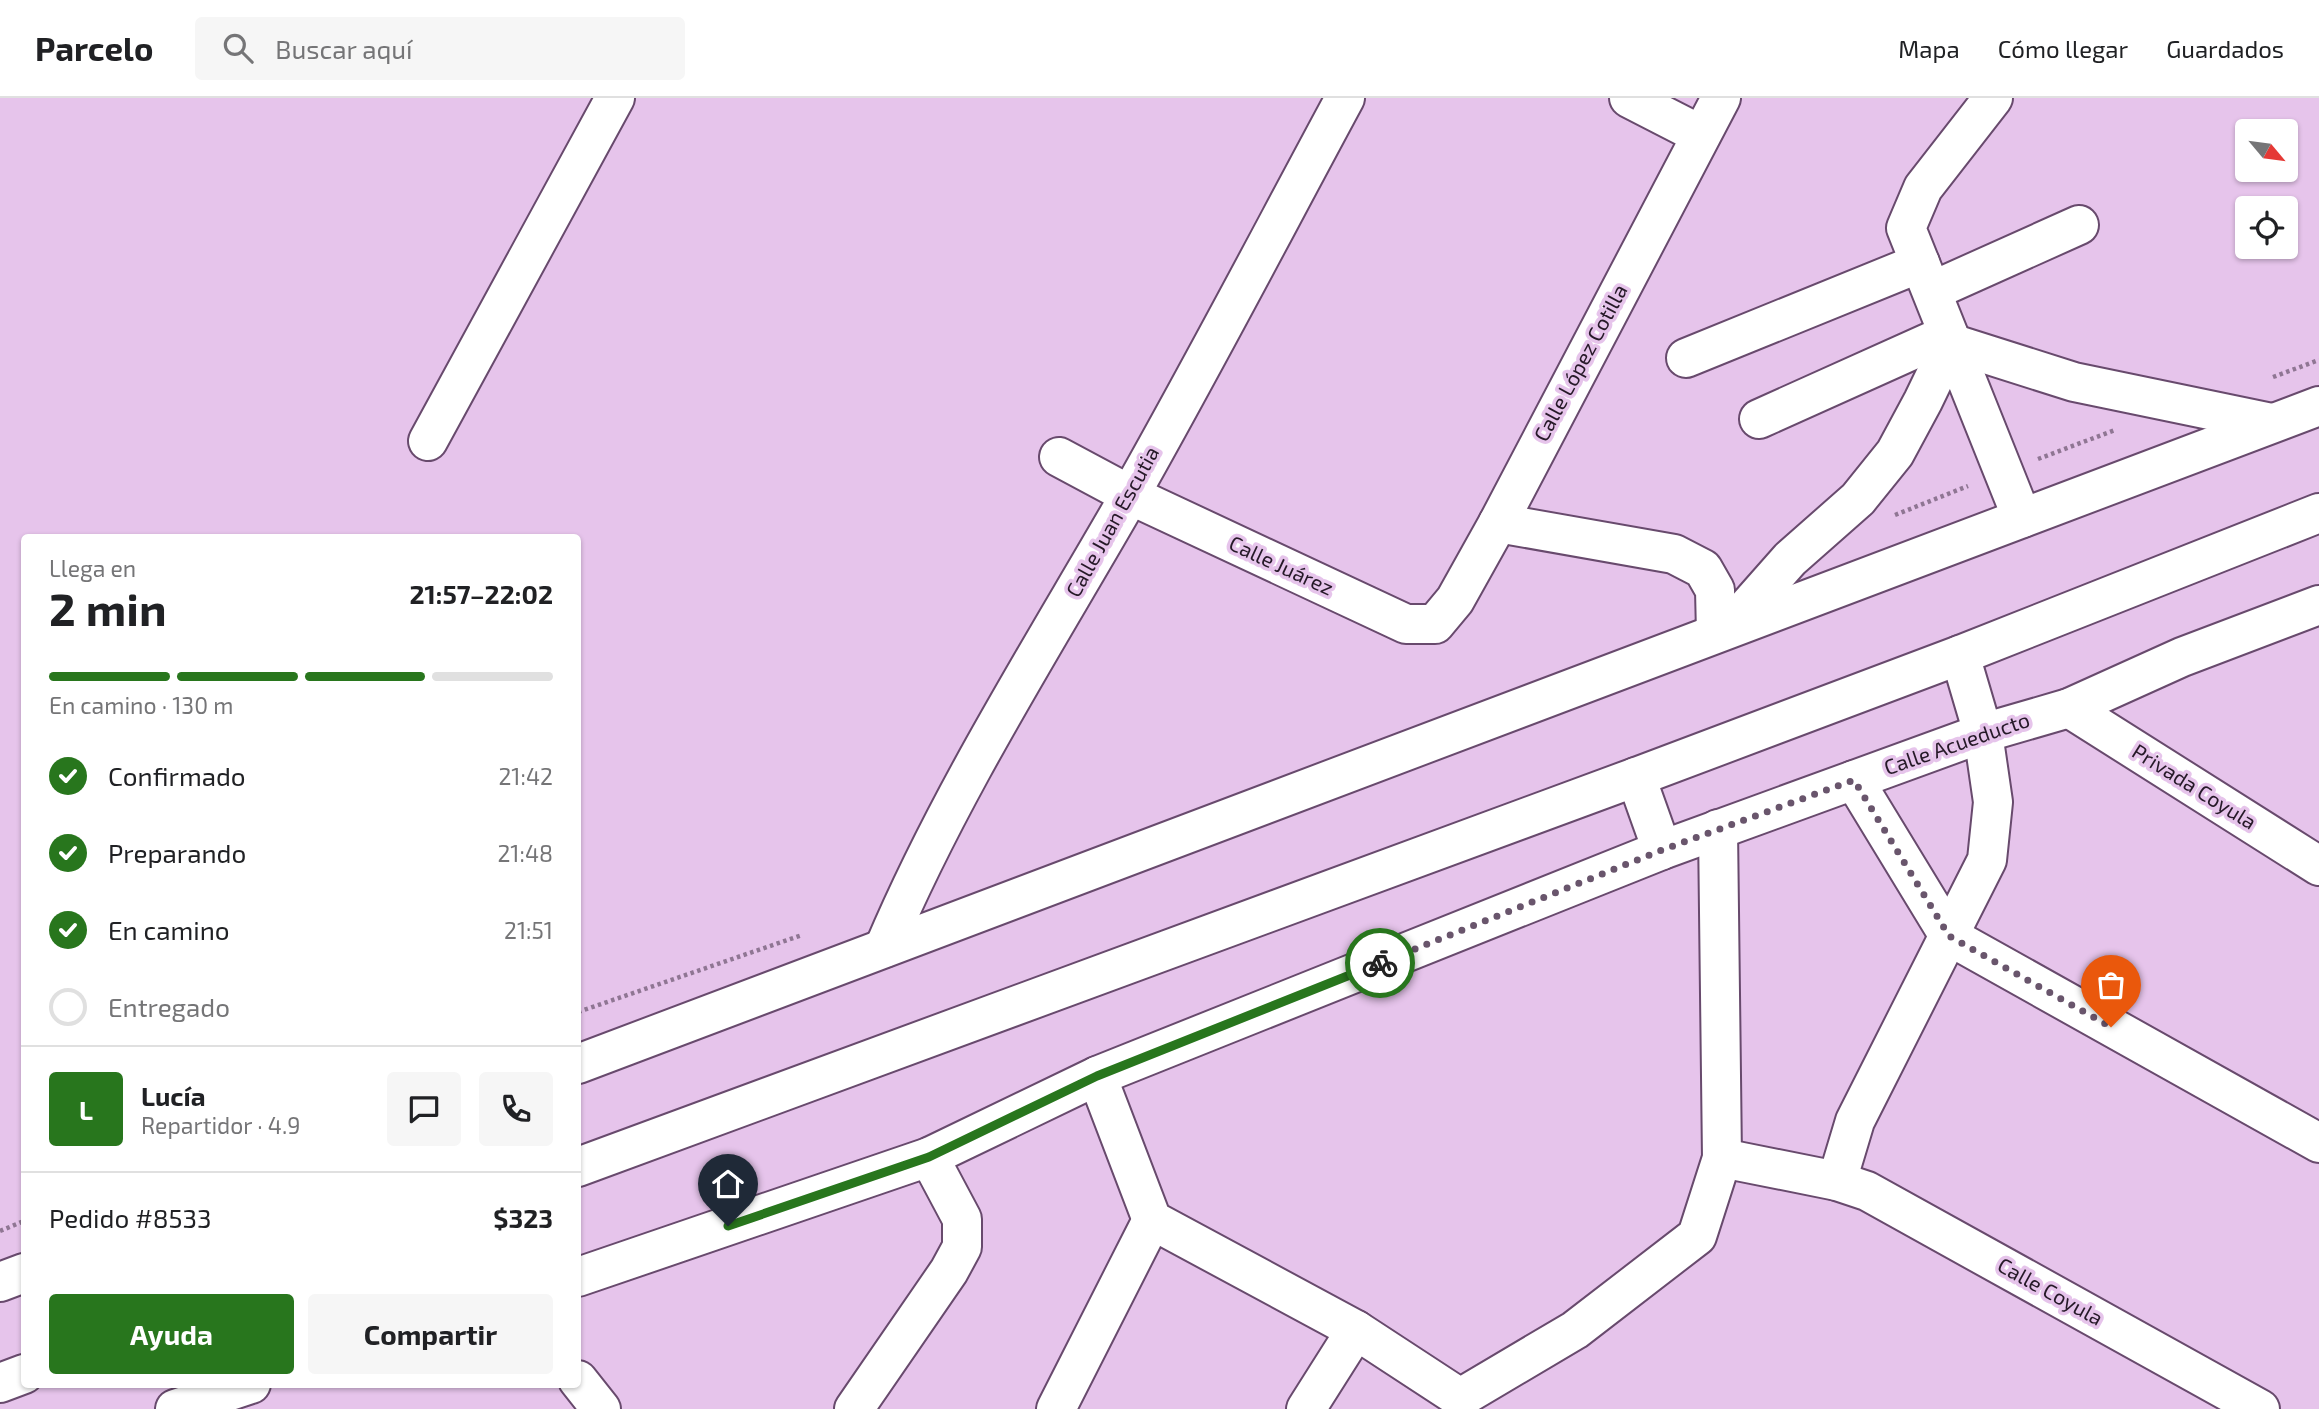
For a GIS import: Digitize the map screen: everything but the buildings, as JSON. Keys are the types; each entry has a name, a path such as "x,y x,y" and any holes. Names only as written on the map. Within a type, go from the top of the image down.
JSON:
{"main road":[{"path":"428,441 615,98"},
{"name":"Calle Juan Escutia","path":"884,948 904,900 986,746 1130,495 1345,98"},
{"path":"1629,98 1701,135"},
{"name":"Calle López Cotilla","path":"1435,624 1455,600 1498,523 1721,98"},
{"path":"1993,98 1923,188 1906,228 2022,518"},
{"path":"1686,358 2079,225"},
{"path":"1723,630 1790,559 1858,499 1895,453 1923,401 1950,339"},
{"path":"1759,419 1950,339 2074,382 2272,423"},
{"path":"581,1063 2319,406"},
{"name":"Calle Juárez","path":"1059,457 1130,495 1406,624 1435,624"},
{"path":"581,1166 1636,777 1960,655 2319,513"},
{"path":"1498,523 1674,554 1703,569 1715,590 1723,630"},
{"name":"Calle Acueducto","path":"581,1277 929,1157 1097,1076 1662,850 1983,733 2069,708 2182,657 2319,605"},
{"path":"1837,1181 1855,1121 1987,860 1993,802 1983,733 1960,655"},
{"name":"Privada Coyula","path":"2069,708 2319,866"},
{"path":"1636,777 1662,850"},
{"path":"1854,780 1949,936 2319,1143"},
{"path":"1097,1076 1152,1220 1356,1330 1461,1403 1575,1330 1697,1236 1723,1158 1718,830"},
{"path":"854,1409 949,1271 962,1247 962,1219 929,1157"},
{"name":"Calle Coyula","path":"1723,1158 1837,1181 1867,1191 2260,1409"},
{"path":"1056,1409 1152,1220"},
{"path":"0,1282 21,1274"},
{"path":"1306,1409 1356,1330"},
{"path":"0,1383 21,1375"},
{"path":"581,1384 601,1409"},
{"path":"175,1409 239,1388"}],"path":[{"path":"2273,377 2319,360"},
{"path":"0,1231 21,1222"}],"way so far":[{"path":"1380,963 1662,850 1854,780 1949,936 2111,1027"}],"route":[{"path":"728,1226 929,1157 1097,1076 1380,963"}]}
